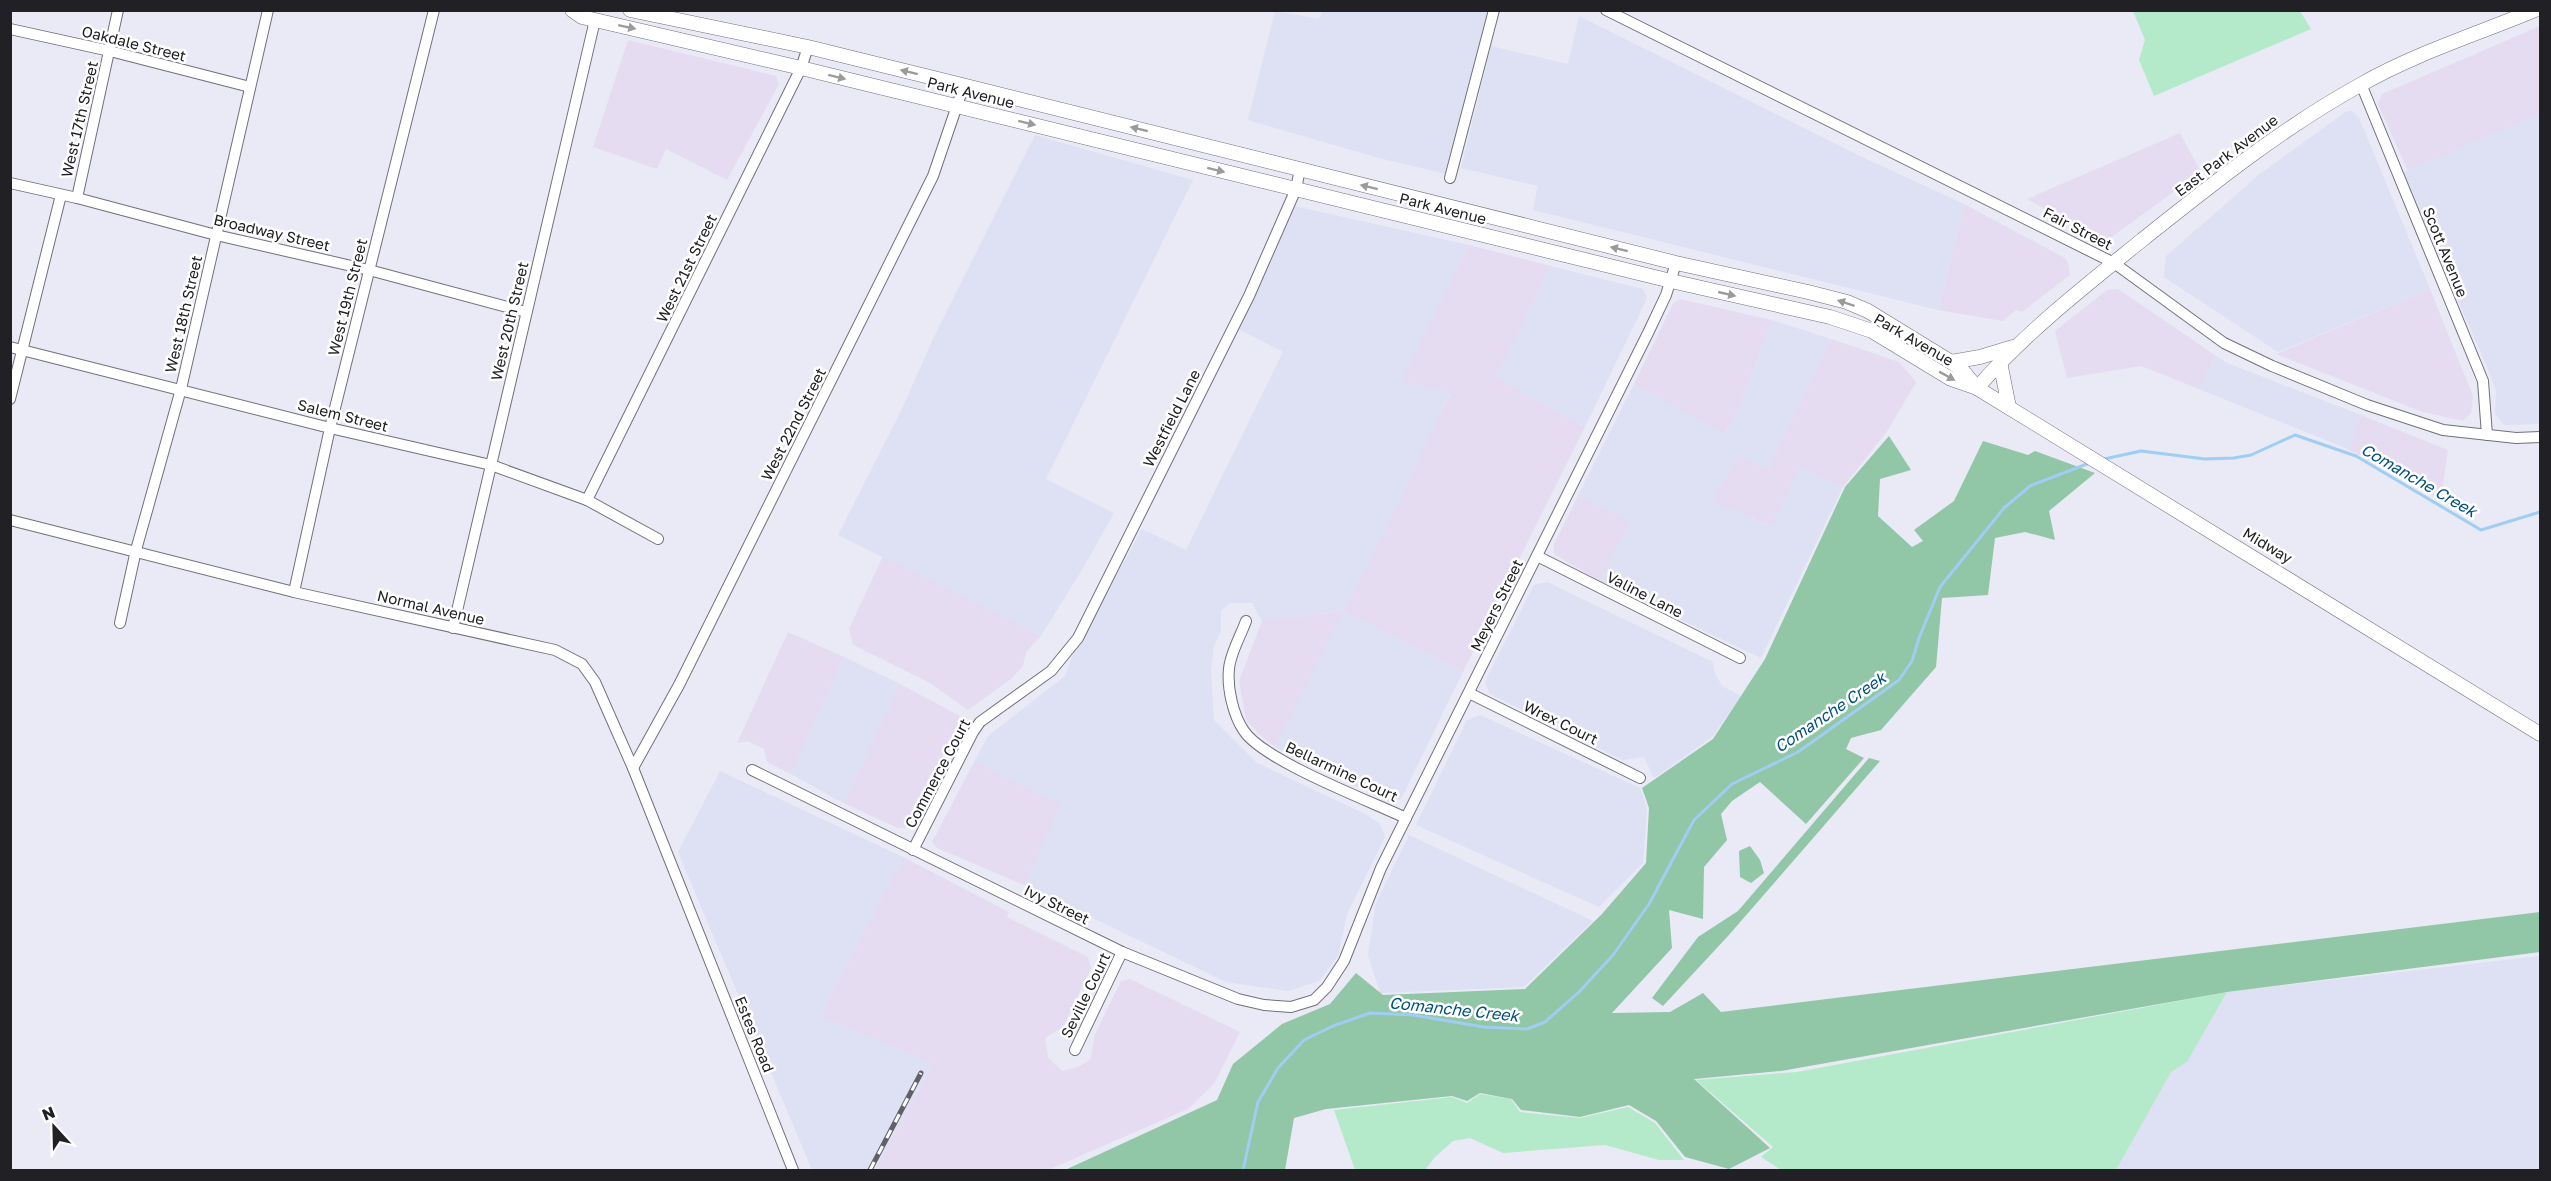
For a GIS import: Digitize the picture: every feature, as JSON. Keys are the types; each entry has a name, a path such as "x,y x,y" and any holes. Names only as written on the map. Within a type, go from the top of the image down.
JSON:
{"main road":[{"name":"Park Avenue","path":"572,10 582,17 958,106 1671,281 1830,317 1872,331 1951,379 1977,388"},
{"name":"Park Avenue","path":"630,10 808,48 1676,263 1847,302 1868,311 1951,362 1963,370 1977,388"},
{"name":"East Park Avenue","path":"1977,388 2015,346 2114,263 2182,208 2288,129 2361,84 2535,10"},
{"path":"1951,362 1980,357 2015,346"},
{"path":"2000,362 2009,407"},
{"name":"Midway","path":"1977,388 2104,467 2249,552 2541,735"}],"street":[{"name":"West 17th Street","path":"77,198 118,10"},
{"name":"West 18th Street","path":"120,623 136,550 181,388 268,10"},
{"name":"West 19th Street","path":"294,592 330,428 434,10"},
{"path":"1450,178 1494,10"},
{"name":"Fair Street","path":"1606,10 2114,263 2224,343 2272,366 2405,419 2443,430 2516,438 2541,437"},
{"name":"West 20th Street","path":"453,628 595,20"},
{"name":"Oakdale Street","path":"10,29 110,51 250,87"},
{"name":"West 21st Street","path":"587,500 801,68 808,48"},
{"name":"Scott Avenue","path":"2361,84 2483,381 2487,435"},
{"name":"West 22nd Street","path":"633,768 680,685 933,176 964,86"},
{"name":"Westfield Lane","path":"1051,671 1078,638 1249,296 1296,189 1300,170"},
{"name":"Broadway Street","path":"10,183 77,198 216,235 369,270 526,312"},
{"name":"West 17th Street","path":"10,399 61,195"},
{"name":"Meyers Street","path":"1344,961 1364,905 1648,333 1671,281 1676,263"},
{"name":"Salem Street","path":"10,347 181,388 330,428 491,465 587,500 658,539"},
{"name":"Normal Avenue","path":"10,520 136,550 294,592 555,650 582,663 595,682 633,768 689,910"},
{"name":"Valine Lane","path":"1537,556 1740,658"},
{"name":"Bellarmine Court","path":"1246,621 1229,668 1232,704 1244,732 1264,749 1287,763 1406,818"},
{"name":"Commerce Court","path":"913,850 980,722 1051,671"},
{"name":"Wrex Court","path":"1469,693 1640,778"},
{"name":"Ivy Street","path":"752,770 1122,952 1238,999 1264,1005 1291,1007 1314,1000 1327,987 1344,961"},
{"name":"Estes Road","path":"689,910 793,1170"},
{"name":"Seville Court","path":"1075,1050 1122,952"}],"shaded area":[{"path":"1275,11 1319,19 1322,11 1488,11 1446,174 1379,158 1248,120"},
{"path":"1579,16 1862,157 1964,204 1938,310 1533,210 1538,186 1461,168 1491,46 1568,64"},
{"path":"2540,26 2540,114 2408,171 2378,104 2382,94"},
{"path":"628,40 776,76 779,84 727,180 666,149 657,169 593,147"},
{"path":"2347,111 2352,111 2359,118 2430,289 2278,352 2164,277 2166,256 2261,173"},
{"path":"2540,114 2540,424 2504,425 2495,414 2496,390 2488,369 2402,173"},
{"path":"2180,133 2201,172 2105,242 2027,199"},
{"path":"1035,135 1193,180 1046,479 1114,513 1041,636 838,535"},
{"path":"1964,204 2065,258 2070,275 2022,312 2016,310 2003,321 1938,310"},
{"path":"1294,206 1469,245 1402,381 1450,393 1387,528 1344,611 1463,672 1401,799 1388,802 1275,747 1343,611 1262,621 1252,603 1230,603 1221,611 1221,631 1214,646 1211,671 1214,720 1257,763 1365,814 1380,824 1385,837 1347,914 1338,956 1319,981 1288,991 1226,982 1024,885 1061,805 974,762 988,736 1065,676 1072,657 1142,529 1186,550 1283,352 1235,327"},
{"path":"1469,245 1551,266 1496,377 1585,427 1463,672 1344,611 1450,394 1401,381"},
{"path":"1551,266 1643,289 1647,298 1585,427 1495,377"},
{"path":"2118,289 2215,355 2199,389 2141,366 2067,378 2055,331 2107,290"},
{"path":"2430,289 2473,396 2471,413 2463,421 2420,411 2276,354"},
{"path":"1680,299 1772,320 1738,410 1724,435 1634,384 1673,304"},
{"path":"1772,320 1831,339 1768,469 1737,455 1713,502 1770,526 1800,467 1843,487 1761,658 1600,581 1630,522 1578,496 1634,384 1725,434 1738,410"},
{"path":"1831,339 1899,362 1916,382 1888,430 1843,487 1800,468 1771,526 1712,502 1737,455 1768,469"},
{"path":"2215,355 2227,363 2361,415 2348,449 2199,389"},
{"path":"2361,415 2448,450 2441,500 2348,449"},
{"path":"1578,496 1631,521 1600,581 1554,554 1554,544"},
{"path":"883,556 1041,636 1026,652 1023,666 1011,679 968,710 930,683 853,645 849,629"},
{"path":"1547,582 1713,662 1715,673 1722,686 1741,696 1712,737 1654,778 1644,757 1623,760 1490,694 1485,682 1534,585"},
{"path":"1344,611 1275,747 1246,720 1239,681 1262,621"},
{"path":"788,632 844,657 791,774 767,762 764,749 748,741 737,743"},
{"path":"844,657 900,684 843,803 791,774"},
{"path":"900,684 962,717 907,828 898,828 843,803"},
{"path":"1480,715 1640,788 1647,808 1643,863 1599,907 1416,825 1467,720"},
{"path":"974,762 1062,804 1024,885 937,848 932,842"},
{"path":"720,771 903,857 820,1016 933,1064 874,1170 812,1170 678,852"},
{"path":"1409,835 1593,921 1524,987 1380,993 1368,955 1376,903"},
{"path":"903,857 1009,912 1007,917 1088,957 1091,968 1063,1027 1045,1038 1048,1057 1062,1071 1078,1067 1090,1060 1095,1034 1121,981 1130,979 1240,1032 1214,1084 1188,1109 1048,1170 874,1170 933,1064 820,1016"},
{"path":"2540,956 2540,1170 2116,1170 2171,1071 2187,1062 2227,992"}],"green space":[{"path":"2133,11 2300,11 2311,29 2154,96 2139,60 2145,40"},
{"path":"1889,436 1911,470 1880,479 1878,516 1912,547 1923,541 1914,530 1954,501 1983,441 2028,455 2035,451 2095,473 2049,511 2055,540 2025,532 1995,538 1988,595 1942,598 1936,667 1881,730 1851,738 1846,749 1864,758 1806,824 1760,782 1732,801 1721,814 1727,840 1704,867 1703,919 1669,910 1672,948 1612,1013 1670,1012 1703,993 1721,1012 2540,912 2540,952 2227,992 1781,1071 1694,1079 1770,1148 1729,1169 1685,1157 1656,1121 1629,1105 1580,1117 1521,1110 1512,1099 1480,1093 1467,1101 1452,1096 1326,1109 1294,1118 1285,1170 1065,1170 1217,1100 1233,1064 1282,1024 1330,1004 1356,973 1383,995 1525,989 1602,914 1646,863 1649,808 1642,788 1713,739 1765,659 1845,487"},
{"path":"1869,758 1880,761 1728,936 1663,1006 1652,998 1698,937 1738,911"},
{"path":"1750,846 1760,860 1764,873 1751,883 1740,877 1739,851"},
{"path":"2227,992 2187,1062 2171,1072 2116,1170 1781,1170 1761,1157 1773,1147 1696,1080 1797,1072"},
{"path":"1480,1094 1511,1099 1520,1112 1580,1118 1628,1107 1655,1123 1684,1160 1659,1160 1605,1145 1503,1153 1470,1138 1453,1141 1434,1158 1425,1170 1355,1170 1334,1110 1452,1097 1467,1103"}],"waterway":[{"name":"Comanche Creek","path":"2104,459 2141,451 2205,459 2234,458 2251,455 2295,435 2356,456 2481,530 2540,512"},
{"name":"Comanche Creek","path":"1243,1170 1258,1102 1278,1068 1304,1040 1333,1026 1370,1013 1413,1015 1484,1027 1527,1029 1545,1022 1579,992 1613,955 1649,904 1694,820 1732,784 1798,752 1899,680 1912,661 1940,587 2004,508 2030,486 2092,462"}],"railway":[{"path":"870,1170 921,1073"}]}
